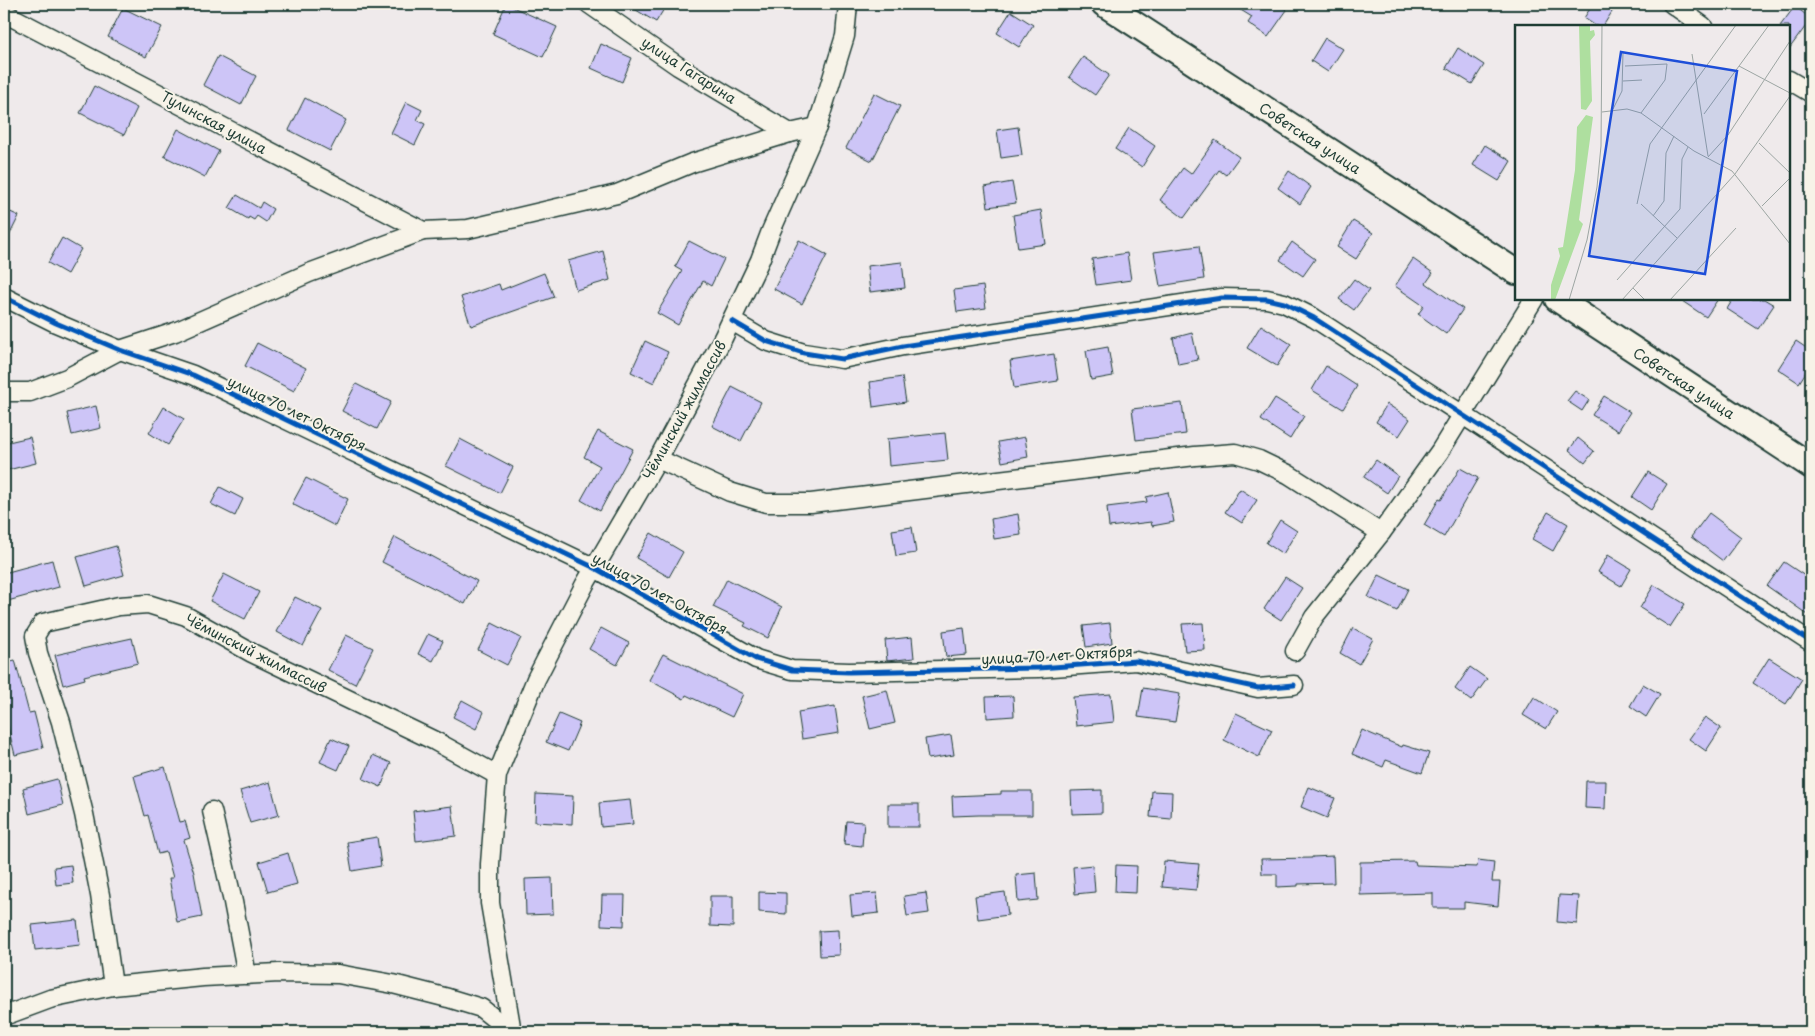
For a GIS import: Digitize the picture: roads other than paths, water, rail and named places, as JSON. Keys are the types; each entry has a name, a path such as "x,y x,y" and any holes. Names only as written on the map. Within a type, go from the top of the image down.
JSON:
{"main road":[{"name":"Советская улица","path":"1104,4 1515,271"},
{"name":"Советская улица","path":"1559,300 1811,466"}],"street":[{"name":"улица Гагарина","path":"589,4 678,66 790,133"},
{"name":"Чёминский жилмассив","path":"511,1032 490,904 490,864 497,775 536,679 595,568 658,459 732,321 760,260 816,127 845,36 848,4"},
{"path":"1672,4 1702,25"},
{"name":"Тулинская улица","path":"4,13 423,231"},
{"path":"1790,81 1811,93"},
{"path":"4,392 30,392 67,378 120,350 175,332 309,273 423,231 468,229 617,194 692,163 816,127"},
{"name":"улица 70 лет Октября","path":"4,297 56,323 120,350 193,375 595,568 756,659 792,670 849,672 1039,668 1136,661 1258,688 1294,685"},
{"path":"732,321 766,341 804,353 842,359 903,346 1202,300 1222,298 1268,299 1284,303 1314,318 1811,642"},
{"path":"1295,651 1314,617 1381,534 1440,451 1533,300"},
{"path":"658,459 730,492 766,503 811,503 1195,456 1235,454 1259,460 1288,474 1381,534"},
{"name":"Чёминский жилмассив","path":"112,986 100,895 84,814 61,722 38,653 35,636 43,623 119,606 148,604 186,616 252,653 434,741 497,775"},
{"path":"212,811 248,975"},
{"name":"Чёминский жилмассив","path":"4,1016 50,999 112,986 202,977 279,973 338,974 393,984 481,1008 511,1032"}]}
